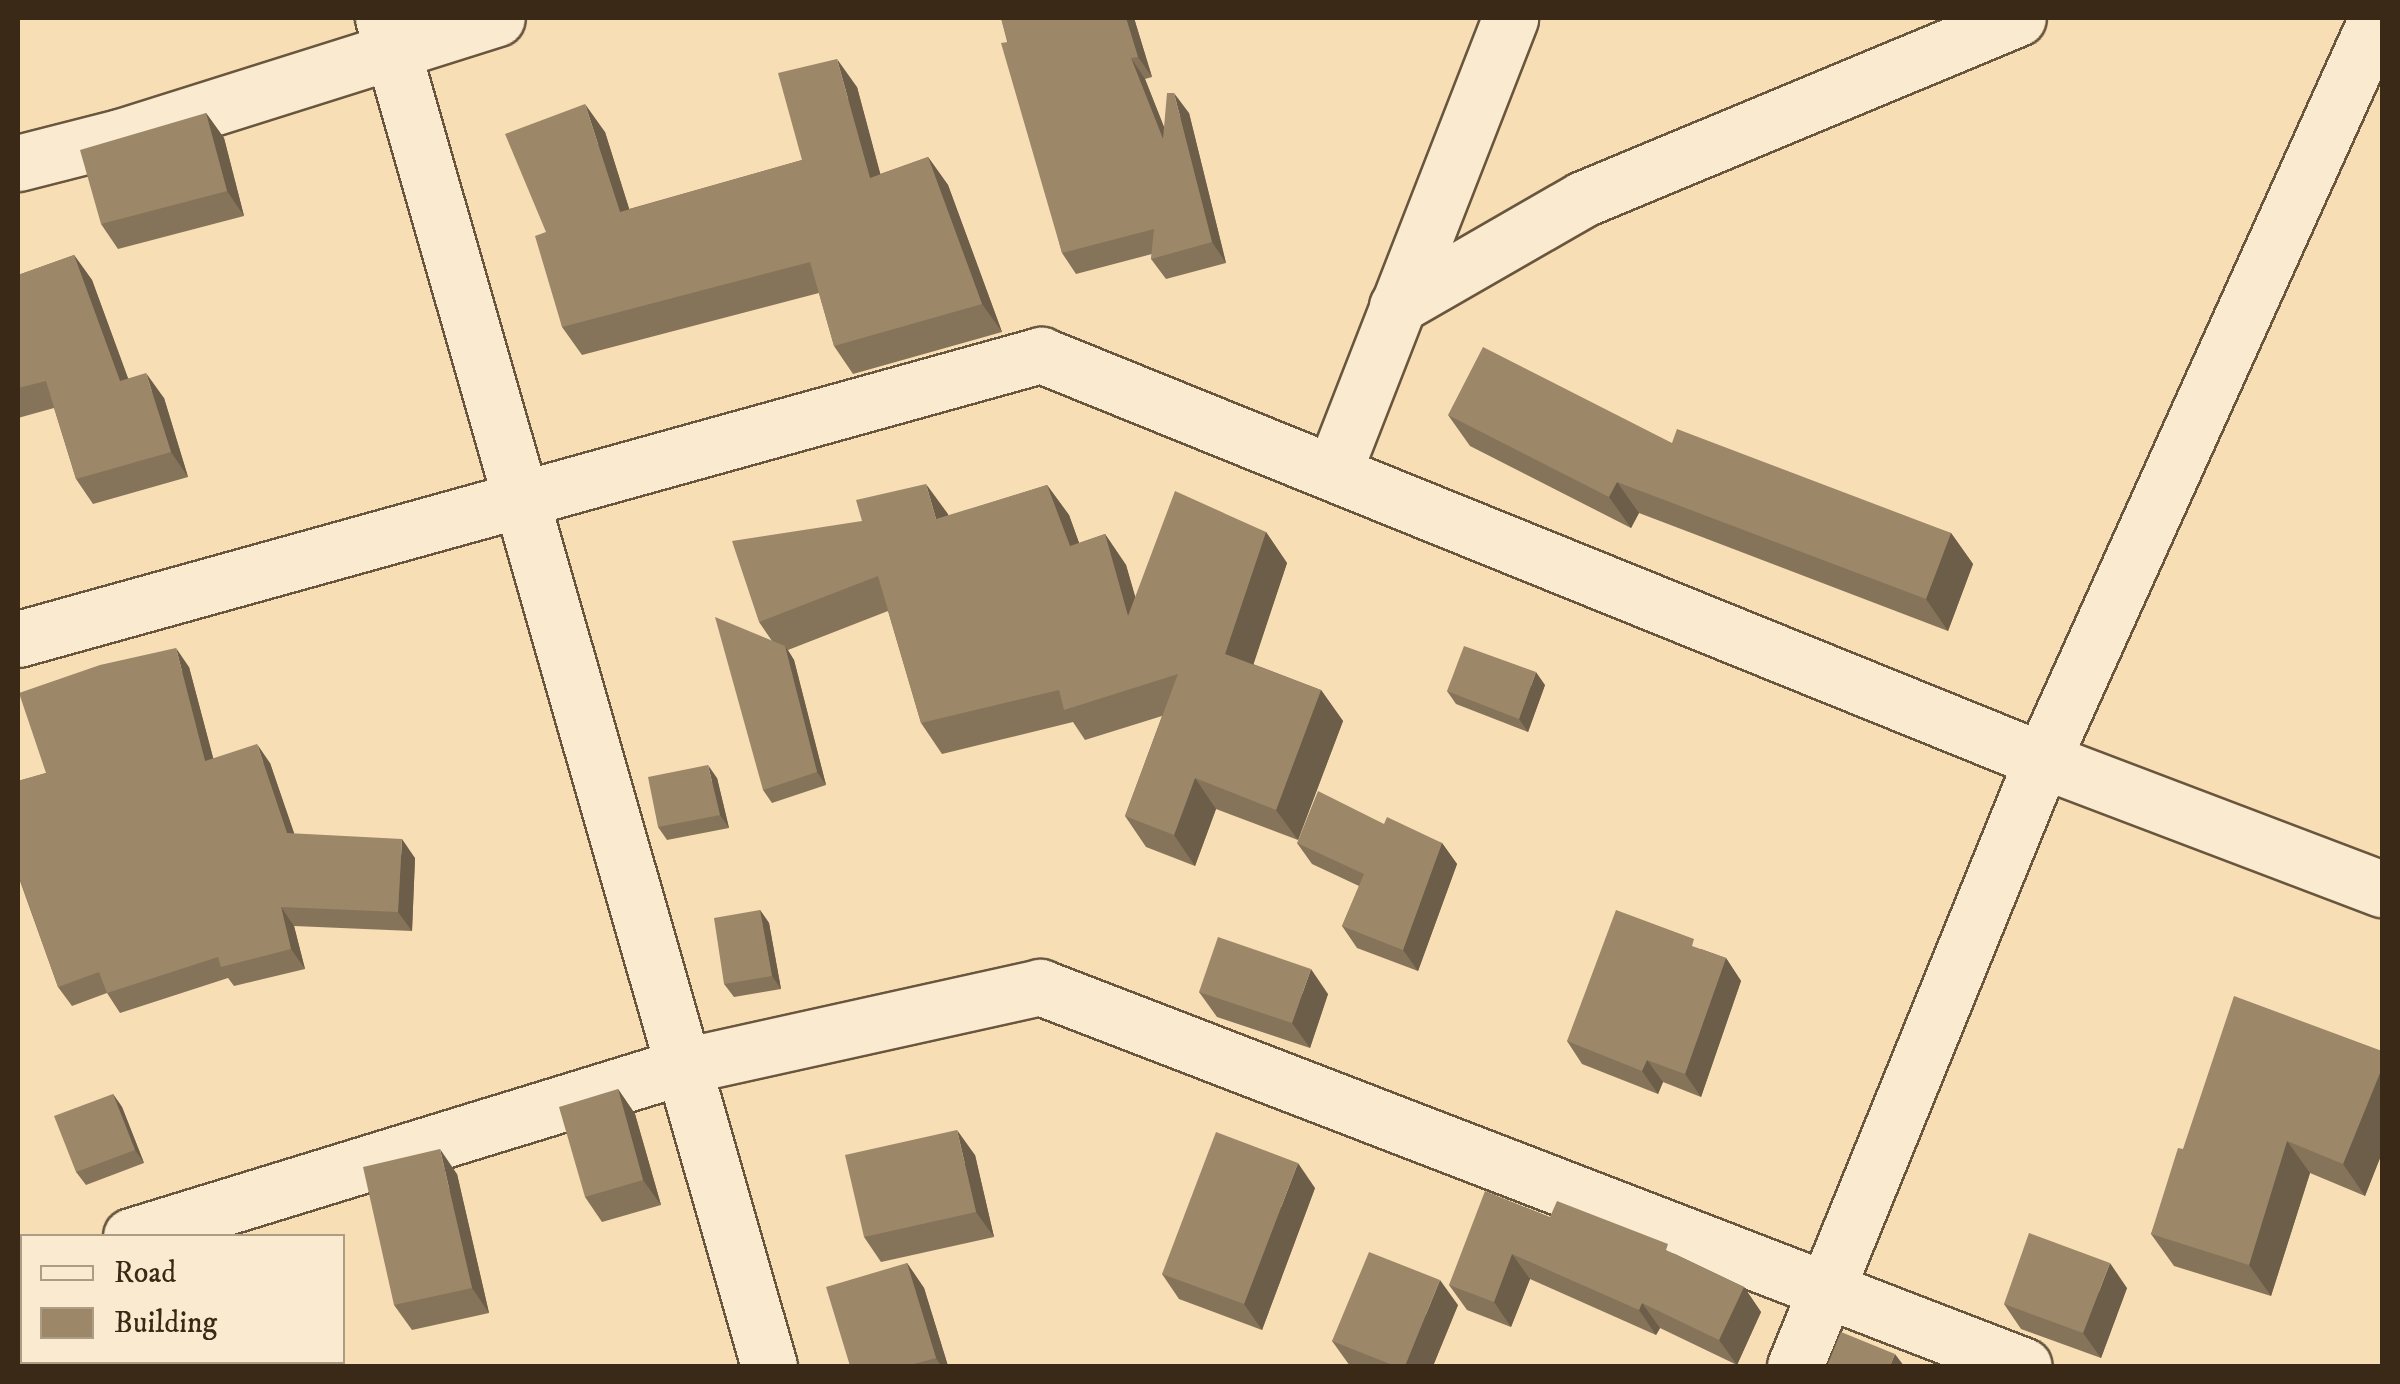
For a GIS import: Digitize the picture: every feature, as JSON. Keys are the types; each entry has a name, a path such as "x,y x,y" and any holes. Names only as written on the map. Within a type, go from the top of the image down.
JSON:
{"street":[{"path":"18,163 120,137 388,33 497,18"},
{"path":"1333,473 1510,18"},
{"path":"1398,306 1583,199 2018,18"},
{"path":"1795,1366 2042,760 2377,18"},
{"path":"388,33 769,1366"},
{"path":"18,639 1041,355 2042,760 2382,889"},
{"path":"138,1234 684,1066 1040,987 2024,1366"}],"building":[{"path":"1001,18 1126,18 1138,57 1131,58 1163,139 1167,93 1174,93 1212,242 1151,259 1154,229 1062,253 1001,43 1008,42"},
{"path":"837,59 870,178 928,157 982,304 834,346 810,262 562,327 535,236 546,232 505,134 585,104 620,212 802,160 778,73"},
{"path":"206,113 227,191 101,224 80,150"},
{"path":"74,255 120,381 146,373 171,452 76,479 46,381 18,388 18,275"},
{"path":"1483,347 1672,443 1677,429 1951,533 1926,599 1617,482 1609,497 1448,415"},
{"path":"926,484 936,519 1047,485 1070,546 1105,534 1128,616 1175,491 1266,532 1225,654 1321,690 1276,810 1195,778 1174,835 1125,816 1178,674 1064,710 1059,690 921,723 878,576 759,622 732,541 862,521 856,500"},
{"path":"715,617 785,646 817,772 763,790"},
{"path":"1464,646 1536,672 1519,719 1447,691"},
{"path":"176,648 205,761 257,744 287,833 402,839 398,912 281,907 291,949 221,967 218,957 107,993 99,972 58,987 18,874 18,781 46,773 19,693 100,665"},
{"path":"708,765 720,815 658,827 648,777"},
{"path":"1318,791 1384,824 1387,817 1442,843 1403,950 1342,926 1364,874 1297,843"},
{"path":"760,910 772,976 724,984 714,918"},
{"path":"1616,910 1694,939 1692,946 1726,958 1685,1074 1647,1060 1642,1071 1567,1041"},
{"path":"1218,937 1311,969 1292,1023 1199,992"},
{"path":"2234,996 2382,1051 2382,1068 2343,1164 2287,1141 2249,1265 2151,1234"},
{"path":"618,1089 643,1180 585,1197 559,1107"},
{"path":"113,1094 135,1150 76,1172 54,1116"},
{"path":"957,1130 976,1212 864,1237 845,1155"},
{"path":"1216,1132 1298,1163 1244,1304 1162,1274"},
{"path":"440,1149 472,1288 394,1305 363,1167"},
{"path":"1485,1191 1550,1217 1557,1201 1668,1244 1666,1250 1744,1287 1719,1340 1642,1303 1639,1310 1512,1254 1494,1302 1449,1285"},
{"path":"2029,1233 2110,1263 2083,1333 2004,1304"},
{"path":"1369,1252 1440,1280 1405,1366 1395,1366 1332,1341"},
{"path":"907,1263 936,1358 906,1366 850,1366 826,1287"},
{"path":"1841,1332 1895,1354 1890,1366 1827,1366"}]}
